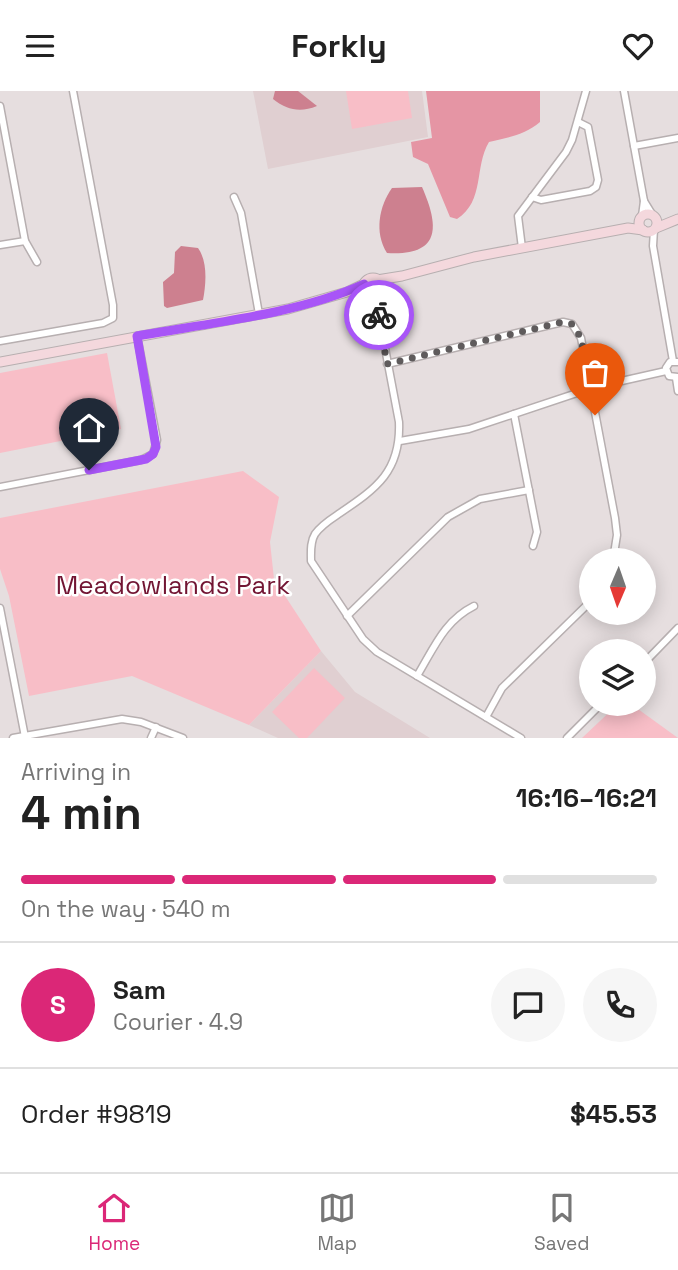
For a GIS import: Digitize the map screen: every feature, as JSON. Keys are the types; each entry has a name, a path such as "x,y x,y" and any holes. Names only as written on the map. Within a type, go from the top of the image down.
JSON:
{"street":[{"path":"0,341 103,323 113,318 113,305 73,91"},
{"path":"522,248 517,220 566,152 586,91"},
{"path":"624,91 647,216 657,223 650,230"},
{"path":"0,106 25,241 37,262"},
{"path":"533,197 541,200 590,191 596,187 598,180 588,127 578,122"},
{"path":"634,146 678,138"},
{"path":"234,197 241,213 259,314"},
{"path":"647,216 640,226 650,230"},
{"path":"628,229 647,216 675,220"},
{"path":"0,362 288,309 348,292 369,280 402,276 474,257 628,229 650,230 675,220"},
{"path":"650,230 676,362 666,366 666,371 668,376 677,377 678,391"},
{"path":"0,245 25,241"},
{"path":"348,292 368,296 381,292 402,276"},
{"path":"377,280 382,284 378,311 399,422 400,441 386,476 372,491 321,527 312,540 311,561 363,639 377,652 522,738"},
{"path":"364,284 378,311"},
{"path":"387,364 563,322 572,324 579,332 615,518 615,548"},
{"path":"0,487 141,460 153,454 157,440 137,336"},
{"path":"400,441 468,429 590,389 666,371"},
{"path":"514,414 537,532 533,546"},
{"path":"347,615 448,517 480,499 529,490"},
{"path":"417,675 448,625 458,614 474,606"},
{"path":"0,608 26,737"},
{"path":"485,717 510,679 579,613"},
{"path":"656,651 678,628"},
{"path":"567,738 590,716"},
{"path":"13,738 122,719 156,727 183,738"},
{"path":"151,738 156,727"}],"shaded area":[{"path":"253,91 422,91 428,137 268,169"},
{"path":"275,91 298,91 317,106 299,110 283,106 273,99"},
{"path":"426,91 540,91 540,122 523,133 489,142 484,152 472,203 457,219 450,217 428,164 413,157 411,142 432,138"},
{"path":"422,187 432,215 431,237 417,250 387,253 379,228 381,211 388,195 392,188"},
{"path":"181,246 198,248 201,254 205,273 203,300 167,308 164,306 163,282 174,273 175,252"},
{"path":"321,651 355,692 430,738 278,738 249,725"}],"green space":[{"path":"346,91 408,91 412,118 352,129"},
{"path":"107,353 121,429 0,453 0,373"},
{"name":"Meadowlands Park","path":"243,471 279,497 270,542 274,579 321,651 249,725 132,676 29,696 9,596 0,569 0,518"},
{"path":"314,668 345,698 307,738 299,738 272,712"},
{"path":"605,716 648,716 678,738 582,738"}],"way so far":[{"path":"379,315 387,364 563,322 572,324 581,338 595,415"}],"route":[{"path":"89,470 146,459 153,454 156,447 157,440 137,336 288,309 348,292 364,284 364,292 370,298 380,295 379,315"}]}
